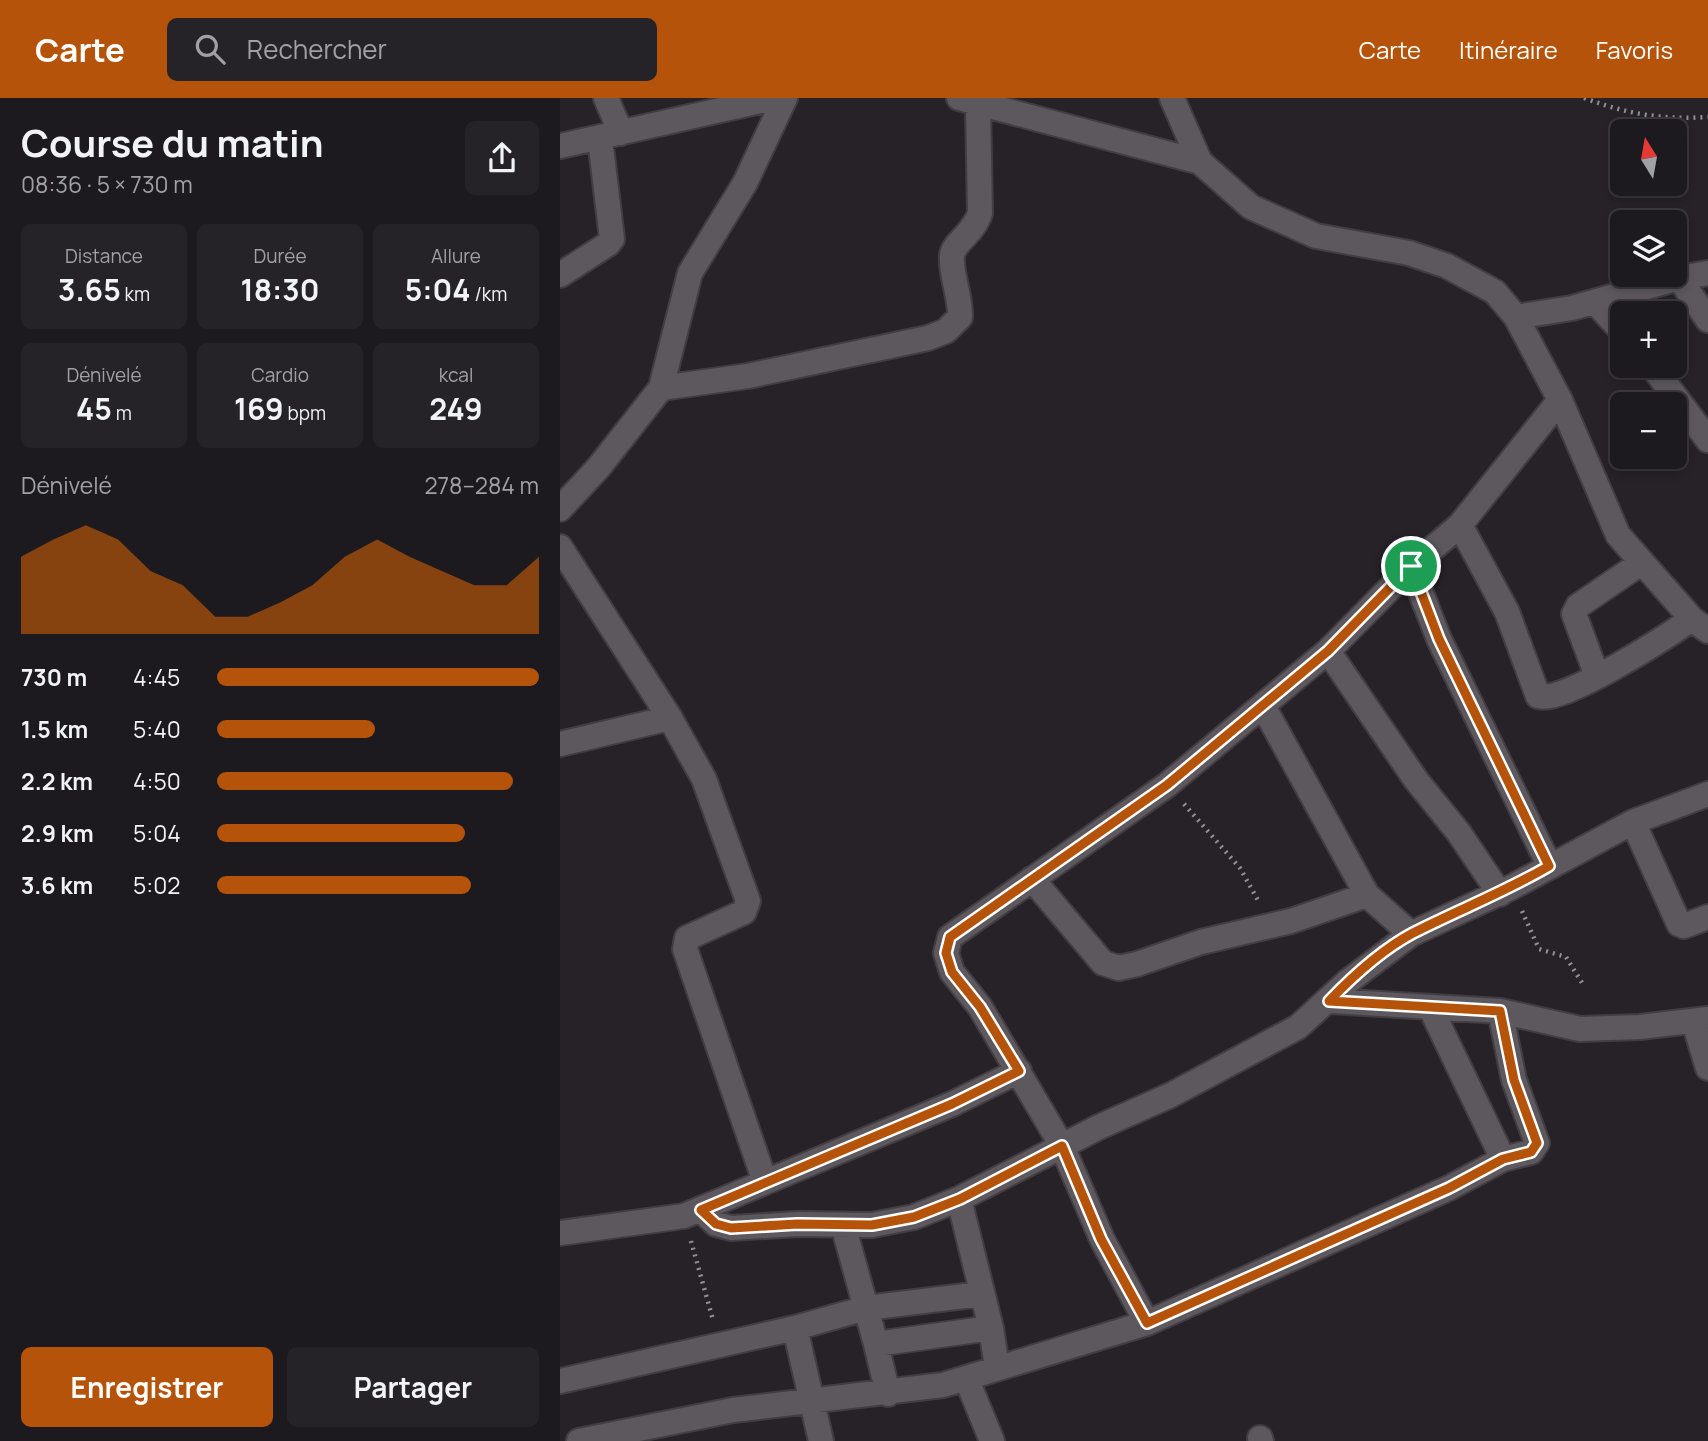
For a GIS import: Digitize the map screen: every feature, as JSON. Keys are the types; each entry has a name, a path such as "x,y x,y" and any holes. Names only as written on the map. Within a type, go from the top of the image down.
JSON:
{"street":[{"path":"560,275 608,244 611,239 607,180 610,136 606,98"},
{"path":"560,146 774,98"},
{"path":"560,509 599,467 661,388 690,273 745,183 785,98"},
{"path":"1172,98 1200,162 1251,207 1316,236 1409,253 1447,266 1495,292 1516,317 1560,400 1618,535 1700,625 1653,645 1563,693 1544,698 1538,696 1511,620 1460,525"},
{"path":"661,388 748,376 928,338 946,331 960,317 961,301 952,256 956,247 975,228 980,213 969,101 1200,162"},
{"path":"1687,277 1708,273"},
{"path":"1516,317 1595,302 1648,287"},
{"path":"1685,287 1708,320"},
{"path":"1595,302 1610,318"},
{"path":"1661,378 1708,440"},
{"path":"1147,1323 1101,1239 1062,1146 980,1007 952,972 946,953 950,937 1167,785 1328,651 1411,566 1460,525 1560,400"},
{"path":"560,547 670,718 704,779 720,816 748,901 744,912 687,938 685,950 765,1182"},
{"path":"1597,676 1574,614 1578,606 1641,563"},
{"path":"1411,566 1439,639 1549,866"},
{"path":"1328,651 1416,780 1506,890"},
{"path":"1263,706 1367,895 1411,934"},
{"path":"560,744 670,718"},
{"path":"692,1213 731,1228 872,1225 914,1217 960,1199 1062,1146 1214,1073 1298,1027 1346,983 1411,934 1506,890 1633,822 1708,794"},
{"path":"1633,822 1679,924 1684,926 1708,917"},
{"path":"1032,879 1102,963 1119,968 1266,924 1291,921 1367,895"},
{"path":"1329,1001 1500,1011 1580,1030 1701,1021 1708,1068"},
{"path":"1431,1009 1503,1159"},
{"path":"579,1441 676,1431 733,1410 888,1394 967,1380 997,1367 1106,1338 1147,1323 1449,1188 1503,1159 1531,1152 1537,1143 1514,1080 1500,1011"},
{"path":"560,1233 692,1213 952,1104 1019,1071"},
{"path":"960,1199 991,1328 997,1367"},
{"path":"843,1225 888,1394"},
{"path":"560,1381 795,1328 866,1308 981,1294"},
{"path":"795,1328 821,1441"},
{"path":"876,1344 991,1328"},
{"path":"967,1380 992,1441"}],"path":[{"path":"1584,98 1612,108 1669,120 1708,117"},
{"path":"1167,785 1240,867 1265,915 1266,924"},
{"path":"1506,890 1539,949 1566,957 1584,986"},
{"path":"692,1213 720,1345"}],"route":[{"path":"1411,566 1439,639 1549,866 1512,887 1411,934 1346,983 1329,1001 1500,1011 1514,1080 1537,1143 1531,1152 1503,1159 1449,1188 1147,1323 1101,1239 1062,1146 960,1199 914,1217 872,1225 797,1224 731,1228 716,1224 701,1210 952,1104 1019,1071 980,1007 952,972 946,953 950,937 1167,785 1328,651 1411,566"}]}
